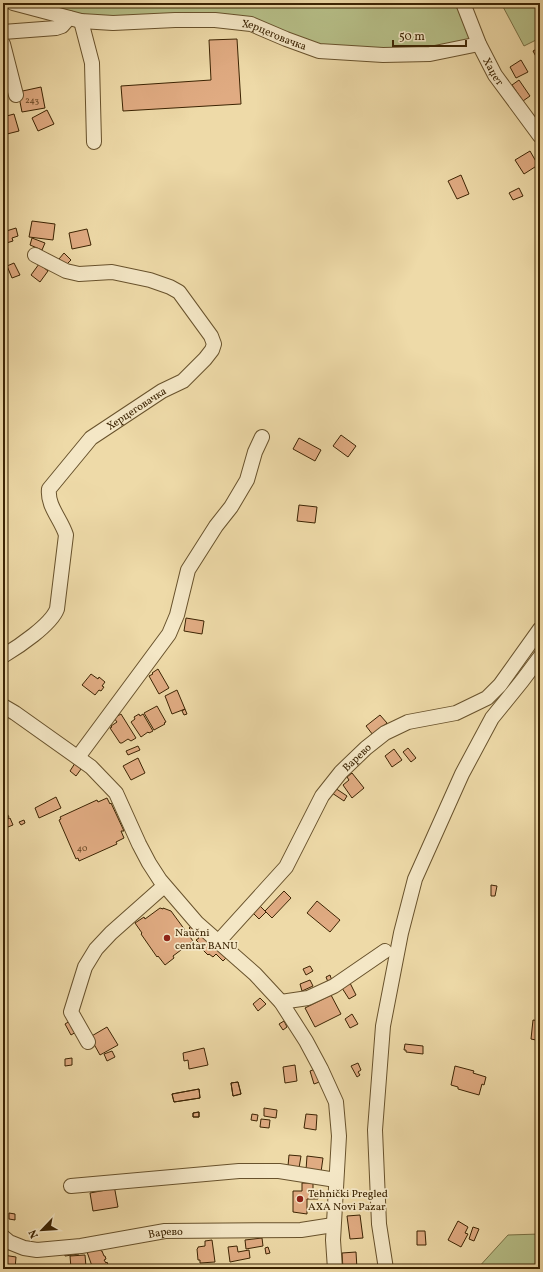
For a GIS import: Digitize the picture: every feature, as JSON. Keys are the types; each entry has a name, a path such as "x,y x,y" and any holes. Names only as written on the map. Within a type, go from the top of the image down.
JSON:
{"street":[{"name":"Херцеговачка","path":"13,3 75,20 113,23 215,20 250,24 319,51 383,55 430,54 479,44"},
{"name":"Хаџет","path":"463,3 479,44 495,75 540,136"},
{"path":"3,32 56,28 75,20 92,63 94,142"},
{"path":"3,44 16,95"},
{"name":"Херцеговачка","path":"3,656 30,638 54,616 57,609 66,535 48,496 49,489 91,438 162,391 183,381 205,359 212,350 214,344 211,336 179,292 170,287 150,280 112,272 79,274 66,271 35,255"},
{"path":"78,757 169,634 177,615 188,570 216,526 231,507 247,480 255,452 262,437"},
{"name":"Варево","path":"218,942 286,867 322,796 341,772 366,748 385,733 408,722 456,713 487,698 500,685 540,629"},
{"path":"386,1269 378,1224 375,1130 383,1026 401,933 415,879 462,774 492,718 540,657"},
{"path":"500,685 510,696"},
{"path":"3,706 15,712 78,757 116,792 149,864 164,886 197,923 255,974 281,1002 306,1041 336,1102 339,1136 332,1240 336,1269"},
{"path":"88,1042 71,1012 85,968 96,948 110,933 164,886"},
{"path":"281,1002 308,998 334,986 385,951"},
{"path":"71,1186 239,1171 279,1171 336,1180"},
{"name":"Варево","path":"3,1237 9,1242 24,1248 38,1250 81,1246 165,1231 301,1230 333,1225"}],"green space":[{"path":"14,3 463,3 479,44 430,54 319,51 251,24 113,23"},
{"path":"501,3 540,3 540,38 524,46"},
{"path":"540,1234 540,1269 477,1269 508,1235"}],"building":[{"path":"237,39 241,104 123,111 121,86 211,80 209,40"},
{"path":"540,47 540,64 533,51"},
{"path":"521,60 528,72 516,78 510,67"},
{"path":"519,80 530,96 523,101 512,85"},
{"path":"41,87 45,108 22,112 18,92"},
{"path":"540,101 540,110 536,104"},
{"path":"47,110 54,124 38,131 32,118"},
{"path":"14,114 19,131 3,135 3,117"},
{"path":"530,151 538,165 524,174 515,160"},
{"path":"461,175 469,194 457,199 448,181"},
{"path":"519,188 523,196 513,200 509,193"},
{"path":"32,221 55,224 53,240 29,237"},
{"path":"16,228 18,236 12,238 13,241 3,244 3,232"},
{"path":"87,229 91,245 72,249 69,233"},
{"path":"32,238 45,243 42,250 30,245"},
{"path":"64,253 71,260 66,265 59,259"},
{"path":"14,263 20,275 12,278 7,266"},
{"path":"39,264 48,271 40,282 31,275"},
{"path":"341,435 356,446 348,457 333,446"},
{"path":"299,438 321,450 315,461 293,449"},
{"path":"540,466 540,487 537,487 536,468"},
{"path":"299,505 317,507 315,523 297,521"},
{"path":"186,618 204,621 202,634 184,631"},
{"path":"158,669 169,688 159,694 149,676"},
{"path":"91,674 98,679 99,677 105,682 101,691 99,690 95,695 82,685"},
{"path":"177,690 185,709 172,714 165,696"},
{"path":"157,706 166,722 154,730 144,713"},
{"path":"185,709 187,714 184,715 182,711"},
{"path":"121,714 136,738 131,741 128,739 120,743 110,728 117,722 114,718"},
{"path":"139,714 140,716 143,714 153,731 148,732 141,737 131,722 135,719 134,717"},
{"path":"380,715 387,723 373,735 366,726"},
{"path":"138,746 140,750 128,755 126,751"},
{"path":"408,748 416,758 411,762 403,752"},
{"path":"394,749 402,760 392,767 385,756"},
{"path":"138,758 145,773 131,780 123,766"},
{"path":"77,760 84,765 76,776 70,771"},
{"path":"352,773 364,788 352,798 343,785 349,780 347,777"},
{"path":"335,788 347,796 344,801 332,793"},
{"path":"56,797 61,808 39,818 35,808"},
{"path":"107,798 110,804 111,803 124,831 121,831 124,838 116,842 117,844 79,861 78,858 76,859 59,820 61,819 60,817 97,800 98,802"},
{"path":"5,810 9,817 3,820 3,811"},
{"path":"10,818 13,825 3,829 3,821"},
{"path":"24,820 25,823 21,825 19,822"},
{"path":"491,885 497,886 495,896 491,896"},
{"path":"284,891 291,898 272,918 265,911"},
{"path":"317,901 340,920 330,932 307,913"},
{"path":"260,906 266,912 259,919 253,913"},
{"name":"Naučni centar BANU","path":"160,908 171,911 193,941 173,956 174,958 165,965 158,956 157,957 135,923 144,917 145,919"},
{"path":"193,925 229,955 223,961 216,954 213,957 209,954 208,955 201,948 203,947 196,940 199,938 189,928"},
{"path":"310,966 313,971 306,975 303,969"},
{"path":"330,975 332,981 328,982 326,977"},
{"path":"310,980 313,986 302,991 300,984"},
{"path":"350,983 356,995 349,999 342,988"},
{"path":"331,995 341,1014 315,1027 305,1008"},
{"path":"260,998 266,1004 258,1011 253,1004"},
{"path":"352,1014 358,1024 350,1028 345,1019"},
{"path":"533,1020 540,1021 540,1045 536,1045 536,1040 531,1039"},
{"path":"70,1021 76,1032 71,1035 65,1024"},
{"path":"284,1021 287,1027 283,1030 279,1024"},
{"path":"107,1027 118,1045 100,1055 90,1037"},
{"path":"405,1044 423,1046 423,1054 406,1052 406,1050 404,1050"},
{"path":"204,1048 208,1065 189,1069 188,1060 184,1061 183,1053"},
{"path":"112,1051 115,1057 107,1061 104,1054"},
{"path":"72,1058 72,1065 65,1066 65,1059"},
{"path":"358,1063 361,1070 358,1072 360,1075 357,1077 351,1066"},
{"path":"295,1065 297,1081 285,1083 283,1067"},
{"path":"455,1066 474,1071 473,1073 486,1077 479,1095 458,1089 458,1087 451,1085"},
{"path":"318,1068 322,1081 314,1084 310,1071"},
{"path":"238,1082 241,1094 233,1096 231,1083"},
{"path":"238,1082 241,1094 233,1096 231,1083"},
{"path":"199,1089 200,1098 174,1102 172,1094"},
{"path":"199,1089 200,1098 174,1102 172,1094"},
{"path":"264,1108 277,1110 276,1118 264,1116"},
{"path":"199,1112 199,1117 193,1117 193,1113"},
{"path":"199,1112 199,1117 193,1117 193,1113"},
{"path":"252,1114 258,1115 257,1121 251,1120"},
{"path":"306,1114 317,1115 316,1130 304,1128"},
{"path":"261,1119 270,1120 269,1128 260,1127"},
{"path":"289,1155 301,1156 299,1168 288,1166"},
{"path":"307,1156 323,1158 321,1172 306,1170"},
{"path":"302,1183 313,1183 313,1191 318,1191 318,1199 307,1199 307,1214 293,1212 293,1191 302,1191"},
{"path":"114,1185 118,1207 93,1211 90,1193 106,1190"},
{"path":"9,1213 15,1214 15,1220 9,1219"},
{"path":"360,1215 363,1238 350,1239 347,1216"},
{"path":"458,1221 468,1227 465,1233 468,1234 461,1247 448,1240"},
{"path":"473,1227 479,1229 474,1241 469,1239"},
{"path":"417,1231 425,1231 426,1245 417,1245"},
{"path":"262,1238 263,1246 246,1249 245,1240"},
{"path":"212,1240 215,1262 200,1263 200,1260 198,1260 198,1247 205,1246 205,1241"},
{"path":"99,1245 106,1259 104,1260 106,1263 107,1262 109,1267 107,1269 93,1269 86,1249"},
{"path":"237,1246 238,1252 249,1250 250,1258 230,1262 228,1247"},
{"path":"268,1247 270,1253 266,1254 265,1248"},
{"path":"78,1249 79,1254 65,1256 64,1250"},
{"path":"356,1252 357,1269 343,1269 342,1253"},
{"path":"3,1255 16,1257 15,1269 3,1269"},
{"path":"85,1255 86,1267 71,1268 70,1256"}],"place":[{"name":"Naučni centar BANU","path":"167,938"},
{"name":"Tehnički Pregled AXA Novi Pazar","path":"300,1199"}]}
